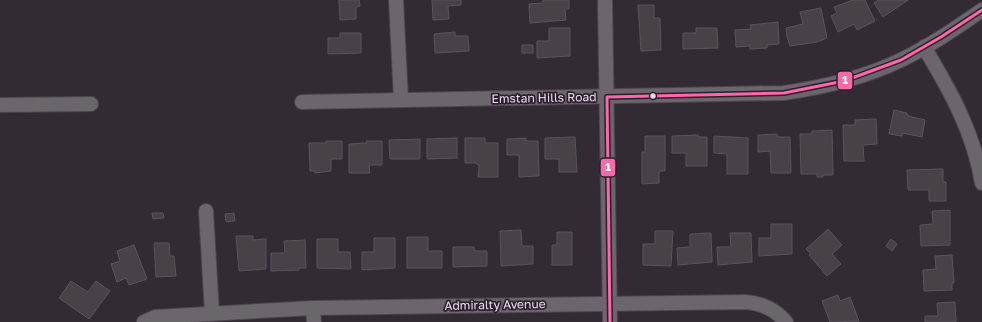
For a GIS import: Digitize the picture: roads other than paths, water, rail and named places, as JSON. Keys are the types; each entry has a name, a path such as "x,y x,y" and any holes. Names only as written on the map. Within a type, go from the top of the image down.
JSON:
{"street":[{"path":"396,0 401,100"},
{"path":"605,0 610,322"},
{"name":"Emstan Hills Road","path":"302,102 754,94 814,88 844,82 873,72 924,47 982,10"},
{"path":"924,47 956,102 966,125 982,183"},
{"path":"0,105 91,104"},
{"path":"206,211 212,313"},
{"name":"Admiralty Avenue","path":"144,322 155,317 212,313 313,315 609,304 745,302 756,303 776,312 786,322"}]}
